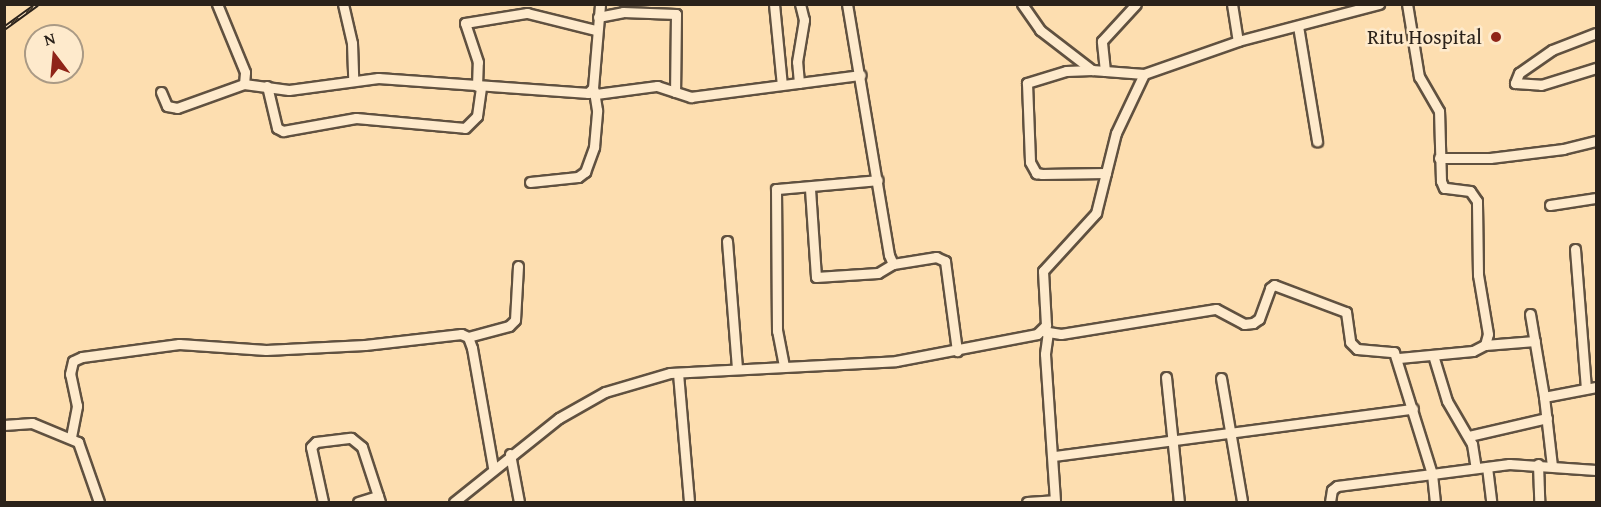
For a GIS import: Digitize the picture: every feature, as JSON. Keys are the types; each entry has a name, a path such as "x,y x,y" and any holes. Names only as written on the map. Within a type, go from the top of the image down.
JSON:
{"street":[{"path":"217,4 245,72 244,84"},
{"path":"343,4 352,43 353,80"},
{"path":"530,182 585,172 594,147 595,30 600,4"},
{"path":"774,4 782,85"},
{"path":"799,83 797,62 804,20 801,4"},
{"path":"847,4 893,264"},
{"path":"1022,4 1040,30 1092,70"},
{"path":"1105,71 1102,40 1136,4"},
{"path":"1232,4 1238,40"},
{"path":"1106,173 1036,173 1030,162 1027,83 1066,71 1092,70 1144,74 1238,40 1379,4"},
{"path":"1407,4 1419,77 1439,111 1439,158 1444,188 1470,191 1477,201 1478,275 1488,334 1485,345"},
{"path":"598,17 622,12 676,14 675,93"},
{"path":"267,86 277,128 283,131 356,118 465,128 477,116 479,87 478,62 465,23 527,13 595,30"},
{"path":"1298,26 1317,141"},
{"path":"1596,33 1552,50 1519,73 1515,84 1541,85 1596,68"},
{"path":"1027,502 1054,501 1054,456 1046,354 1043,271 1089,224 1116,133 1144,74"},
{"path":"161,92 167,106 177,108 244,84 289,90 378,78 579,95 595,91 657,86 691,97 861,75"},
{"path":"1439,158 1490,158 1563,149 1596,141"},
{"path":"784,366 777,331 776,189 810,189 878,180"},
{"path":"810,189 816,277 878,273 893,264 936,257 945,261 957,351"},
{"path":"1550,205 1596,198"},
{"path":"727,241 737,369"},
{"path":"1575,249 1586,389"},
{"path":"71,437 77,406 70,374 73,361 82,357 179,344 266,350 365,345 452,334 468,337 509,326 515,320 518,266"},
{"path":"457,501 510,454 559,418 605,392 678,373 896,361 957,351 1045,331 1096,330 1216,309 1244,324 1253,323 1259,319 1270,288 1274,285 1346,312 1350,342 1357,349 1388,349 1399,358 1432,474 1435,502"},
{"path":"1530,314 1544,397 1552,466"},
{"path":"468,337 493,467"},
{"path":"1399,358 1473,351 1485,345 1535,341"},
{"path":"1433,355 1447,401 1469,436 1476,468"},
{"path":"678,373 689,502"},
{"path":"1166,377 1179,502"},
{"path":"1221,378 1242,501"},
{"path":"1544,397 1596,387"},
{"path":"1054,456 1413,409"},
{"path":"1469,436 1547,418"},
{"path":"4,425 32,423 71,437 82,449 99,502"},
{"path":"323,502 311,455 316,442 351,438 359,442 379,499 358,502"},
{"path":"510,454 519,502"},
{"path":"1330,502 1332,490 1337,486 1476,468 1538,464 1596,470"},
{"path":"1538,464 1539,502"},
{"path":"1487,467 1491,502"}],"railway":[{"path":"4,28 37,4"}],"place":[{"name":"Ritu Hospital","path":"1496,37"}]}
